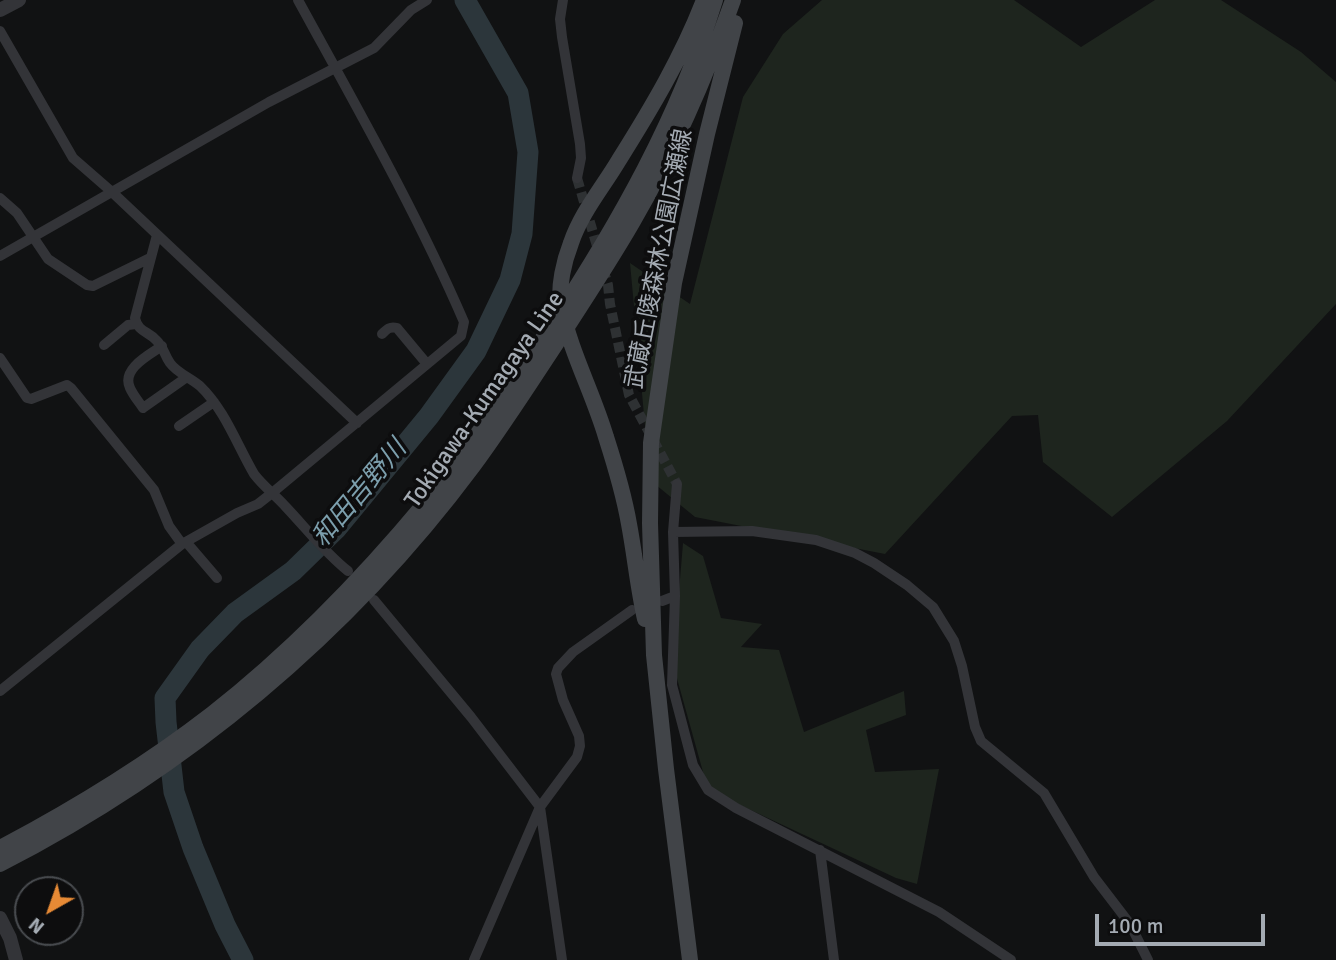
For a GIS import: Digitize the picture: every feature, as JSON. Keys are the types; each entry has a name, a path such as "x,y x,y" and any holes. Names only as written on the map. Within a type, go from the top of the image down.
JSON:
{"main road":[{"name":"武蔵丘陵森林公園広瀬線","path":"654,655 640,595 629,523 606,435 573,347 561,305 561,293 567,257 579,224 667,80 704,0"},
{"name":"Tokigawa-Kumagaya Line","path":"0,864 34,847 212,723 364,574 427,501 605,268 640,179 695,58 715,0"},
{"name":"Tokigawa-Kumagaya Line","path":"626,220 658,175 696,97 733,0"},
{"name":"武蔵丘陵森林公園広瀬線","path":"690,960 654,655 650,523 651,443 674,283 740,0"},
{"name":"Tokigawa-Kumagaya Line","path":"0,848 60,814 133,779"}],"street":[{"path":"0,10 19,0"},
{"path":"0,691 184,544 258,504 461,336 464,322 392,171 298,0"},
{"path":"0,256 269,102 374,48 411,10 427,0"},
{"path":"563,0 560,19 562,37 580,144 581,158 577,178"},
{"path":"0,31 73,158 357,423"},
{"path":"0,198 17,213 48,259 87,285 93,286 150,258"},
{"path":"157,234 135,318 136,324 162,346 170,364 199,385 214,402 254,474 335,561 348,571"},
{"path":"104,345 128,325 136,324"},
{"path":"382,334 388,328 397,328 427,364"},
{"path":"162,346 133,368 128,377 129,386 143,408 187,377"},
{"path":"0,358 27,398 31,399 67,385 71,388 154,490 169,526 217,578"},
{"path":"178,426 214,402"},
{"path":"677,484 673,532 675,596 672,685 693,765 708,790 736,808 939,912 1011,960"},
{"path":"673,532 752,531 816,540 855,553 874,563 933,607 954,641 975,727 981,741 1044,793 1094,877 1130,923 1148,960"},
{"path":"662,601 675,596"},
{"path":"374,600 540,807 562,960"},
{"path":"474,960 540,807 578,757 579,736 563,700 556,674 558,668 573,652 632,610"},
{"path":"820,850 834,960"},
{"path":"0,918 10,938 16,960"}],"shaded area":[{"path":"822,0 1014,0 1081,47 1155,0 1221,0 1301,52 1336,82 1336,304 1227,421 1112,517 1043,462 1038,415 1012,416 885,554 695,517 650,480 630,263 690,304 743,97 783,34"},
{"path":"683,543 703,556 721,618 762,624 741,647 779,650 804,732 904,691 906,715 866,730 875,772 939,769 917,884 896,878 708,790 673,664"}],"waterway":[{"name":"和田吉野川","path":"243,960 225,925 193,848 174,792 165,698 200,649 235,613 293,571 336,529 429,416 476,351 510,280 522,234 528,152 518,93 465,0"}],"tunnel":[{"path":"577,178 599,253"},
{"path":"603,269 629,395 677,484"}]}
